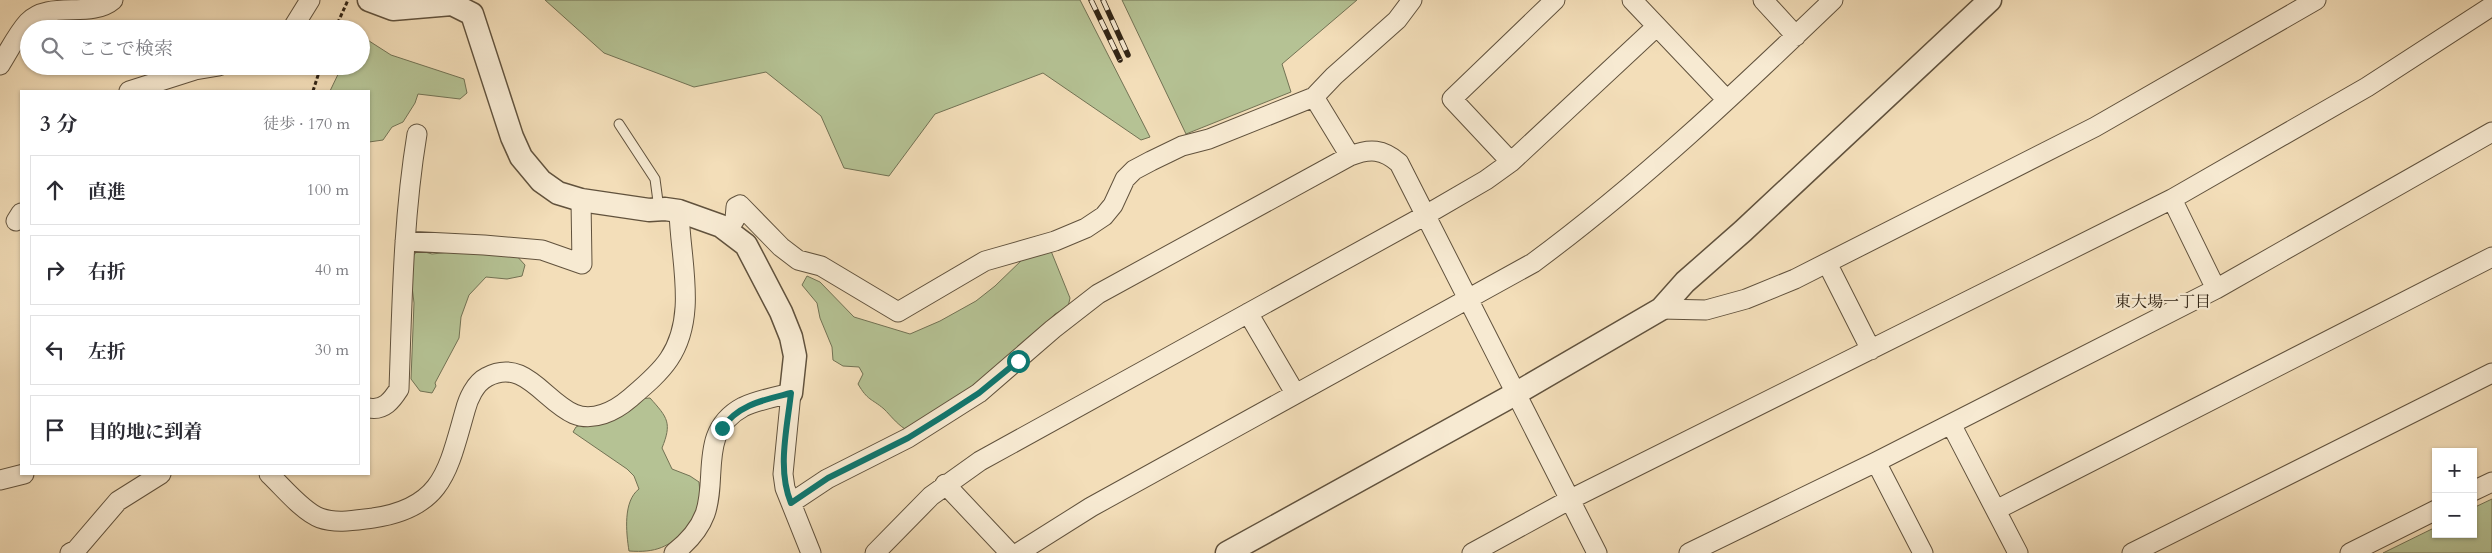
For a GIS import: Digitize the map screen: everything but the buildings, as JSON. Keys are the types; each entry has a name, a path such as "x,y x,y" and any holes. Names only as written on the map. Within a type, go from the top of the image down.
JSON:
{"street":[{"path":"30,20 45,10 87,8 109,4 113,0"},
{"path":"298,20 310,0"},
{"path":"369,0 393,9 452,4 472,14 512,137 521,157 541,181 552,189 582,200 650,210 669,210 709,221 728,230 746,245 788,329 795,356 783,474 785,488 811,553"},
{"path":"728,230 735,219 736,207 740,205 781,247 798,260 821,266 898,312 985,261 1003,254 1055,241 1086,228 1104,216 1114,205 1125,180 1134,170 1151,161 1182,146 1209,139 1314,97 1334,76 1397,20 1412,0"},
{"path":"1511,162 1452,99 1555,0"},
{"path":"1632,0 1727,100"},
{"path":"1763,0 1796,36"},
{"path":"1018,553 1091,507 1295,393 1533,264 1598,215 1727,100 1833,0"},
{"path":"1227,553 1515,394 1661,309 1685,282 1743,231 1990,0"},
{"path":"1661,309 1706,310 1754,296 1795,279 2095,127 2316,0"},
{"path":"1472,553 1569,500 2172,199 2367,87 2492,6"},
{"path":"875,553 931,496 945,484 980,461 1486,180 1511,162 1656,27"},
{"path":"0,65 20,34"},
{"path":"132,90 179,75"},
{"path":"1314,97 1350,156"},
{"path":"1689,553 1876,462 2216,289 2492,132"},
{"path":"370,408 374,409 389,404 399,389 404,241 410,178 417,134"},
{"path":"791,503 828,478 908,438 979,393 1053,329 1098,294 1350,156 1363,150 1375,149 1389,154 1399,163 1424,216 1597,553"},
{"path":"2172,199 2216,289"},
{"path":"404,241 542,250 582,264 582,200"},
{"path":"269,475 295,499 320,518 345,521 392,515 425,500 449,468 469,395 486,377 510,371 525,377 563,408 576,415 593,417 619,407 654,378 669,359 679,339 686,304 669,210"},
{"path":"1996,510 2492,257"},
{"path":"1827,263 1871,350"},
{"path":"1248,313 1295,393"},
{"path":"2132,553 2492,373"},
{"path":"674,553 688,541 706,512 710,459 716,438 728,419 741,408 753,403 791,393"},
{"path":"1951,424 2018,553"},
{"path":"1876,462 1916,551"},
{"path":"0,480 20,475"},
{"path":"70,553 76,550 118,501 159,475"},
{"path":"2477,489 2492,482"},
{"path":"945,484 1010,553"},
{"path":"2350,553 2432,512"}],"lane":[{"path":"619,124 655,179 669,210"}],"path":[{"path":"339,20 348,0"},
{"path":"313,90 318,75"}],"green space":[{"path":"545,0 1080,0 1150,137 1141,140 1043,73 935,114 889,176 844,168 821,116 766,72 694,87 604,53"},
{"path":"1122,0 1357,0 1282,64 1291,92 1186,134"},
{"path":"370,42 391,55 464,79 467,93 460,99 418,94 415,103 403,122 392,127 383,140 370,142 370,90 330,90 338,75 370,75"},
{"path":"418,250 432,254 470,250 515,254 525,265 522,276 507,279 486,277 469,295 461,317 459,338 435,383 436,386 432,393 420,391 411,379 414,303 409,261"},
{"path":"1051,251 1070,298 1068,307 1055,314 1004,364 967,395 927,420 905,429 861,390 858,384 863,374 859,367 843,366 833,360 832,347 820,318 817,303 802,285 807,276 820,282 854,317 910,334 940,321 976,301 995,286 1024,258"},
{"path":"650,398 661,411 666,421 667,432 662,448 672,469 690,476 699,482 700,510 697,518 687,529 668,544 654,550 629,551 627,535 628,509 630,501 639,489 634,476 627,469 573,432 576,427 636,399"},
{"path":"2492,499 2492,553 2383,553 2432,529 2432,538 2477,538 2477,506"}],"railway":[{"path":"1091,0 1120,60"},
{"path":"1103,0 1128,55"}],"district":[{"name":"東大場一丁目","path":"2163,302"}],"route":[{"path":"722,428 728,419 741,408 791,393 783,474 785,488 791,503 828,478 908,438 945,415 979,393 1018,361"}]}
